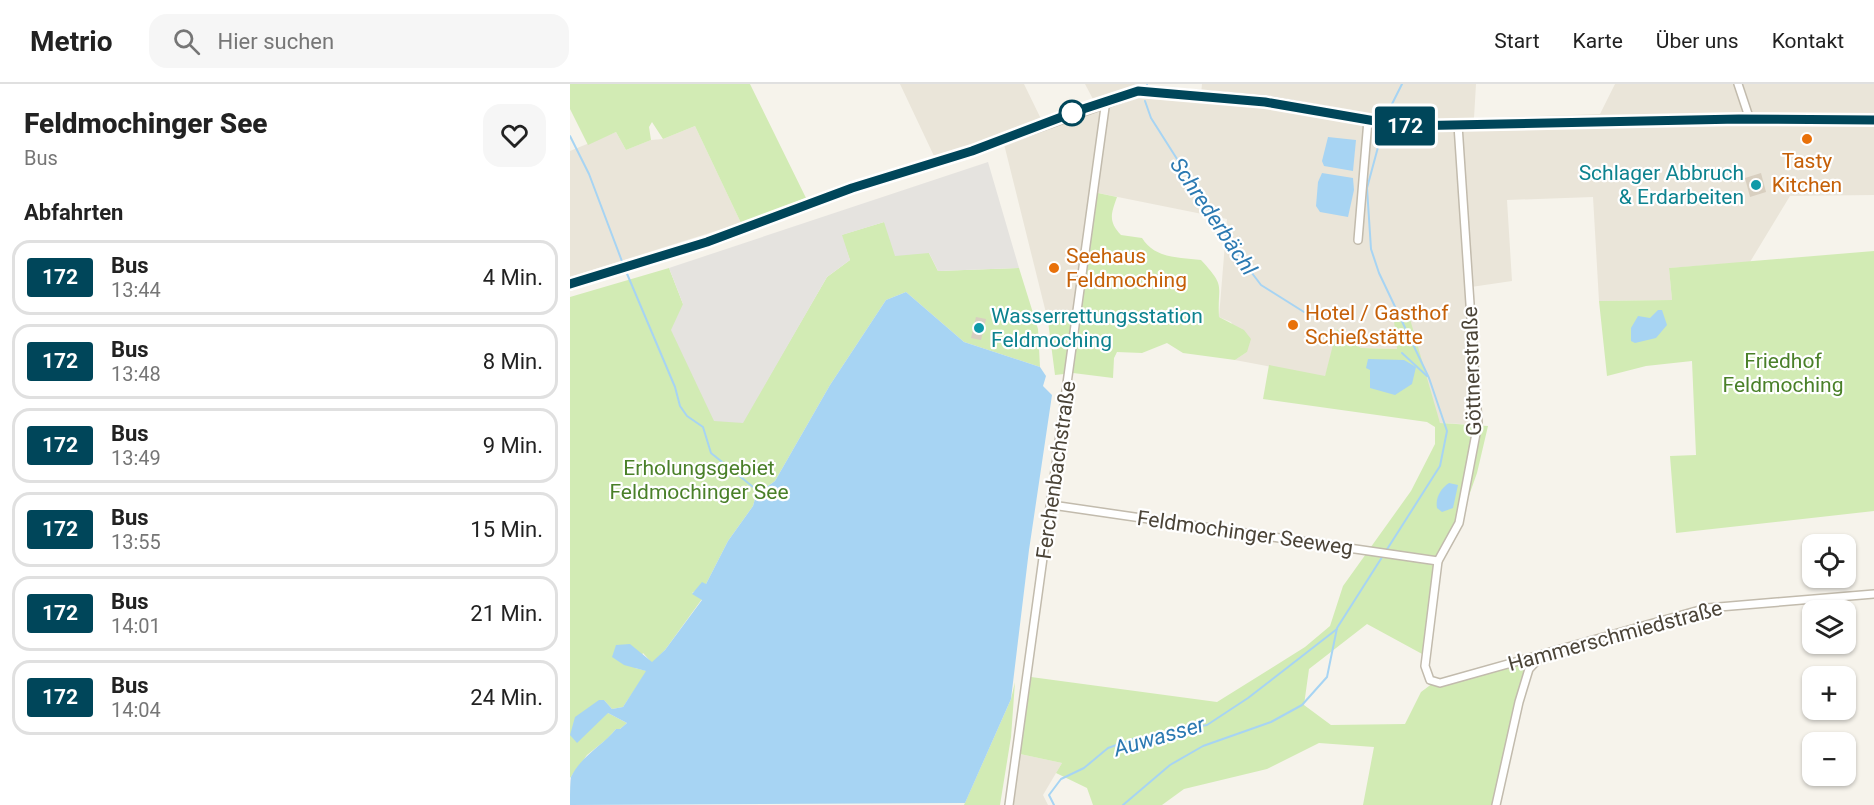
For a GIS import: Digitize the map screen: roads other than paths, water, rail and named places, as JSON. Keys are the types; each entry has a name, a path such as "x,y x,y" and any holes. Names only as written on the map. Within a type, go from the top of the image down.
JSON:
{"street":[{"path":"1738,84 1750,120"},
{"path":"570,284 616,272 707,242 852,188 976,149 1139,87 1254,100 1404,126 1874,120"},
{"name":"Ferchenbachstraße","path":"1009,805 1107,100"},
{"path":"1358,240 1368,120"},
{"name":"Göttnerstraße","path":"1430,680 1425,666 1438,561 1459,523 1478,423 1458,125"},
{"name":"Feldmochinger Seeweg","path":"1052,505 1438,561"},
{"name":"Hammerschmiedstraße","path":"1430,680 1440,683 1707,608 1874,594"},
{"path":"1496,805 1525,680 1529,669 1544,654"}],"water":[{"path":"1328,137 1356,140 1353,171 1324,166 1322,161"},
{"path":"1322,173 1353,178 1354,190 1348,217 1320,212 1316,206 1318,182"},
{"path":"906,292 964,342 1040,367 1046,376 1043,386 1052,395 1029,550 1011,699 965,803 570,805 571,777 575,770 616,729 620,729 627,723 608,713 577,743 570,735 575,717 599,700 604,700 612,709 623,707 646,671 624,665 612,657 616,645 630,644 652,662 665,650 702,600 692,594 702,582 706,584 728,541 753,506 756,495 775,481 830,385 886,300"},
{"path":"1658,310 1662,310 1667,325 1656,338 1635,343 1631,341 1631,328 1638,316 1650,318"},
{"path":"1368,359 1404,360 1416,367 1412,384 1395,395 1370,388 1370,370 1366,368"},
{"path":"1449,483 1458,485 1453,508 1442,512 1437,508 1437,501 1441,490"}],"waterway":[{"path":"1386,116 1402,84"},
{"name":"Schrederbächl","path":"1145,101 1151,118 1236,252 1261,285 1304,312"},
{"path":"570,136 589,174 623,264"},
{"path":"1123,805 1170,765 1203,746 1271,722 1302,705 1327,677 1337,628 1440,466 1447,431 1429,378 1379,273 1371,249 1367,188 1381,136"},
{"path":"625,269 675,387 680,406 687,416 703,427 711,453 758,491"},
{"name":"Schrederbächl","path":"1402,353 1427,376"},
{"name":"Auwasser","path":"1054,805 1049,795 1061,779 1084,768 1108,748 1133,739 1207,725 1248,698 1337,629"}],"place":[{"name":"Tasty Kitchen","path":"1807,139"},
{"name":"Schlager Abbruch & Erdarbeiten","path":"1756,185"},
{"name":"Seehaus Feldmoching","path":"1054,268"},
{"name":"Hotel / Gasthof Schießstätte","path":"1293,325"},
{"name":"Wasserrettungsstation Feldmoching","path":"979,328"}],"park label":[{"name":"Friedhof Feldmoching","path":"1783,373"},
{"name":"Erholungsgebiet Feldmochinger See","path":"699,480"}]}
